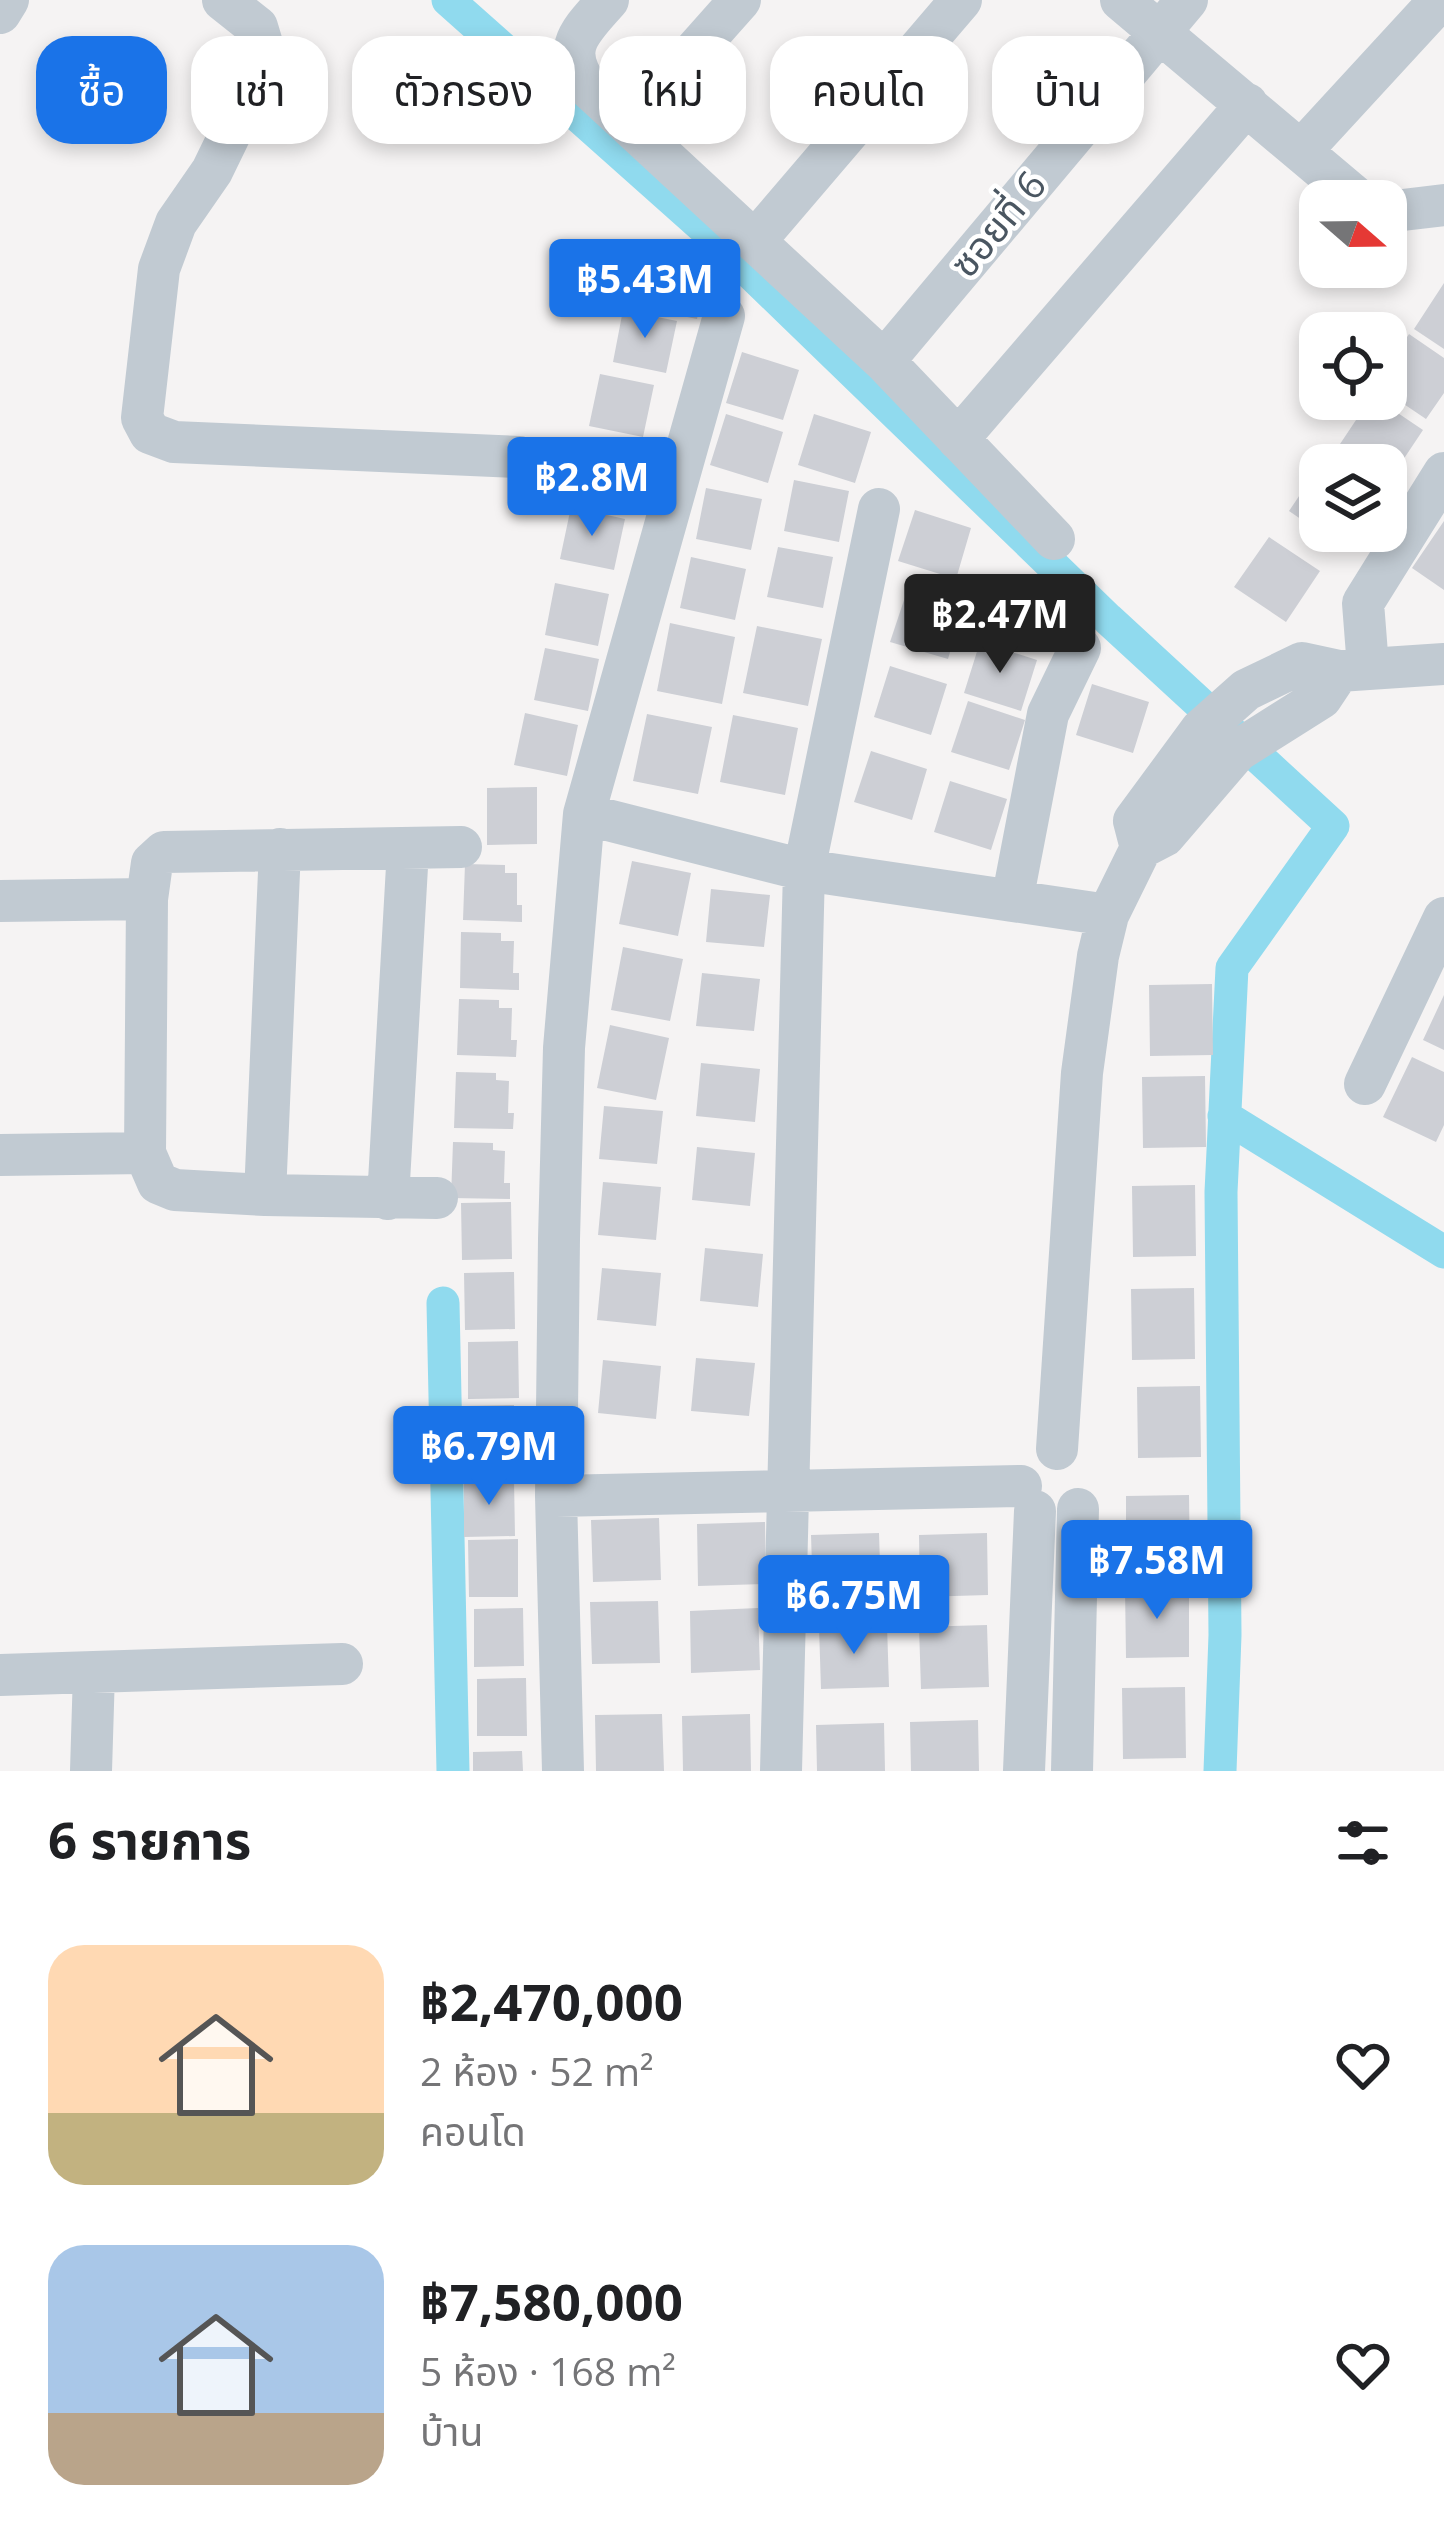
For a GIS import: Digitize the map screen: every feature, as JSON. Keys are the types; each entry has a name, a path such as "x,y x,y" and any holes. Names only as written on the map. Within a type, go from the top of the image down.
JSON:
{"street":[{"path":"0,13 8,0"},
{"path":"223,0 257,27 262,68 212,171 176,223 159,269 142,418 150,433 174,442 519,457"},
{"path":"599,97 576,71 572,56 583,29 608,0"},
{"path":"708,36 740,0"},
{"path":"755,241 961,0"},
{"path":"1121,0 1335,180"},
{"name":"ซอยที่ 6","path":"884,361 1187,0"},
{"path":"1301,151 1440,0"},
{"path":"958,439 1246,104"},
{"path":"650,144 884,361 1054,539"},
{"path":"1407,209 1444,205"},
{"path":"563,1771 556,1496 564,1048 584,814 724,316"},
{"path":"1354,669 1364,604 1444,473"},
{"path":"782,1771 804,870 879,508"},
{"path":"1012,901 1048,714 1081,648"},
{"path":"1057,1449 1082,1073 1108,915 1141,848 1134,821 1201,730 1246,690 1303,663 1354,669 1444,664"},
{"path":"584,814 804,870 1108,915"},
{"path":"436,1198 265,1195 175,1190 158,1183 145,1154 147,899 152,863 164,852 461,848"},
{"path":"265,1195 280,849"},
{"path":"388,1199 408,849"},
{"path":"0,901 147,899"},
{"path":"1365,1084 1444,918"},
{"path":"0,1155 145,1154"},
{"path":"1024,1771 1028,1498 1022,1475 1035,1456 1057,1449 1085,1467 1088,1490 1078,1509 1072,1771"},
{"path":"556,1496 788,1491 1028,1498 1058,1517 1078,1509"},
{"path":"0,1675 342,1664"},
{"path":"92,1771 94,1672"}],"building":[{"path":"655,256 708,267 697,319 643,308"},
{"path":"1444,283 1444,349 1414,329"},
{"path":"623,310 677,321 666,373 613,362"},
{"path":"1409,334 1444,358 1444,393 1426,419 1407,406"},
{"path":"742,352 799,370 783,420 726,403"},
{"path":"600,374 654,385 643,437 589,426"},
{"path":"726,414 783,432 768,483 710,465"},
{"path":"814,414 871,432 855,483 798,465"},
{"path":"1407,419 1423,430 1407,454 1407,444 1340,444 1356,420"},
{"path":"585,443 639,454 628,506 574,495"},
{"path":"794,480 849,491 839,542 784,531"},
{"path":"706,488 762,499 751,550 696,539"},
{"path":"1299,496 1299,518 1289,511"},
{"path":"571,507 625,519 614,570 560,559"},
{"path":"915,510 971,528 956,579 898,561"},
{"path":"1444,521 1444,590 1412,568"},
{"path":"1269,537 1320,571 1286,622 1234,587"},
{"path":"778,547 833,557 823,608 767,597"},
{"path":"691,557 746,569 735,620 680,608"},
{"path":"986,577 1043,595 1027,646 970,628"},
{"path":"555,583 609,594 598,646 545,635"},
{"path":"907,591 963,608 948,659 890,642"},
{"path":"670,623 735,637 722,704 657,691"},
{"path":"757,626 822,639 808,706 743,693"},
{"path":"980,642 1037,660 1021,711 964,693"},
{"path":"545,648 599,659 588,711 534,700"},
{"path":"890,666 947,684 931,735 874,717"},
{"path":"1092,684 1149,702 1133,753 1076,735"},
{"path":"968,701 1025,720 1009,770 951,752"},
{"path":"525,713 578,725 567,776 514,765"},
{"path":"647,714 712,727 698,794 633,781"},
{"path":"733,715 798,728 785,795 720,782"},
{"path":"871,751 927,769 912,820 854,802"},
{"path":"950,781 1007,799 991,850 934,832"},
{"path":"537,787 537,844 487,845 487,788"},
{"path":"632,861 691,873 678,936 619,924"},
{"path":"465,864 505,865 505,873 517,873 522,922 463,920"},
{"path":"711,889 770,895 764,947 706,942"},
{"path":"461,932 501,933 501,941 514,941 513,973 519,973 519,990 460,988"},
{"path":"623,947 683,959 670,1021 611,1010"},
{"path":"702,973 760,979 754,1031 696,1026"},
{"path":"1212,984 1213,1055 1150,1056 1149,985"},
{"path":"1444,995 1444,1050 1423,1040"},
{"path":"459,999 499,1000 499,1008 512,1008 511,1040 517,1040 516,1057 457,1055"},
{"path":"610,1025 669,1038 656,1100 597,1088"},
{"path":"1412,1057 1444,1072 1444,1125 1436,1142 1383,1117"},
{"path":"701,1063 760,1069 755,1122 696,1116"},
{"path":"456,1072 496,1073 496,1080 509,1081 508,1113 514,1113 513,1129 454,1128"},
{"path":"1205,1076 1206,1147 1143,1148 1142,1077"},
{"path":"604,1106 663,1111 657,1164 599,1159"},
{"path":"453,1142 493,1143 493,1150 505,1151 504,1183 510,1183 510,1199 451,1198"},
{"path":"697,1147 755,1153 750,1206 692,1200"},
{"path":"603,1182 661,1187 656,1240 598,1235"},
{"path":"1195,1185 1196,1256 1133,1257 1132,1186"},
{"path":"511,1202 512,1259 462,1260 461,1203"},
{"path":"705,1248 763,1254 758,1307 700,1301"},
{"path":"602,1268 661,1273 656,1326 597,1320"},
{"path":"514,1272 515,1329 465,1330 464,1273"},
{"path":"1194,1288 1195,1359 1132,1360 1131,1289"},
{"path":"518,1341 519,1398 468,1399 468,1342"},
{"path":"696,1358 755,1363 749,1416 691,1411"},
{"path":"603,1360 661,1366 656,1419 598,1413"},
{"path":"1200,1386 1201,1457 1138,1458 1137,1387"},
{"path":"514,1405 515,1463 466,1464 465,1406"},
{"path":"464,1479 514,1479 515,1536 464,1537"},
{"path":"1189,1495 1190,1566 1126,1567 1126,1496"},
{"path":"659,1518 661,1580 593,1582 591,1520"},
{"path":"765,1522 766,1584 698,1586 697,1524"},
{"path":"879,1533 881,1595 813,1597 811,1535"},
{"path":"987,1533 988,1595 920,1597 919,1535"},
{"path":"518,1539 518,1597 469,1597 468,1540"},
{"path":"1189,1586 1189,1657 1126,1658 1125,1587"},
{"path":"658,1601 660,1663 592,1664 590,1602"},
{"path":"523,1608 524,1666 474,1667 474,1609"},
{"path":"758,1608 760,1670 691,1673 690,1611"},
{"path":"887,1625 889,1687 821,1689 819,1627"},
{"path":"987,1625 989,1687 921,1689 919,1627"},
{"path":"526,1678 527,1736 477,1736 477,1679"},
{"path":"1185,1687 1186,1758 1123,1759 1122,1688"},
{"path":"662,1714 664,1771 596,1771 595,1715"},
{"path":"750,1714 751,1771 683,1771 682,1716"},
{"path":"978,1720 979,1771 911,1771 910,1722"},
{"path":"884,1723 885,1771 817,1771 816,1725"},
{"path":"522,1751 523,1771 473,1771 473,1752"}],"waterway":[{"path":"448,0 704,228 1108,619 1333,826 1232,968 1221,1192 1225,1635 1220,1771"},
{"path":"1224,1116 1444,1252"},
{"path":"443,1303 453,1771"}]}
